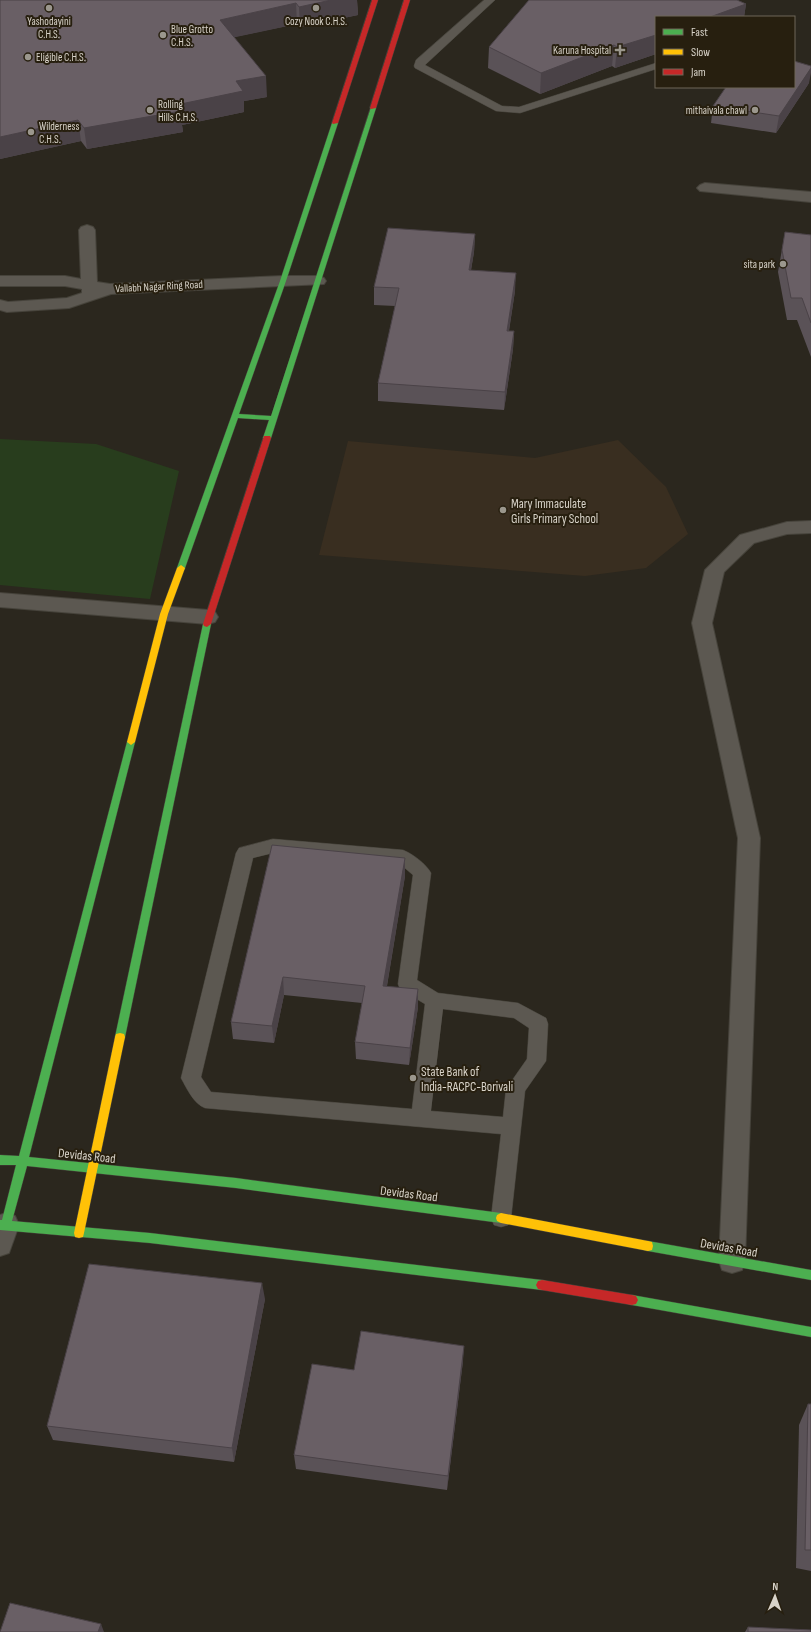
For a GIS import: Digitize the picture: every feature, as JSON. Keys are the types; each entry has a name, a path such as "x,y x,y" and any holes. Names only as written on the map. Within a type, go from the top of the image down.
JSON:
{"street":[{"path":"375,0 283,280 164,614 22,1161 2,1231 79,1233 150,1238 562,1287 811,1332"},
{"path":"79,1233 208,617 318,281 407,0"},
{"path":"705,188 811,197"},
{"path":"0,282 65,281 90,290 87,230"},
{"name":"Vallabh Nagar Ring Road","path":"0,305 7,307 69,303 90,290 283,280 318,281"},
{"path":"235,416 273,418"},
{"path":"732,1261 749,838 702,624 715,570 747,539 787,528 811,527"},
{"path":"0,600 208,617"},
{"name":"Devidas Road","path":"0,1160 236,1183 501,1218 811,1275"}],"lane":[{"path":"490,0 420,62 418,66 500,109 520,110 655,66"},
{"path":"501,1218 512,1126 516,1088 536,1061 539,1024 518,1012 435,1000 407,984 422,872 403,857 273,846 245,853 192,1078 205,1100 512,1126"},
{"path":"420,1119 435,1000"}],"shaded area":[{"name":"Mary Immaculate Girls Primary School","path":"618,440 666,487 688,534 646,568 585,576 319,555 348,441 535,458"}],"green space":[{"path":"0,439 96,444 179,471 150,599 0,585"}],"building":[{"path":"0,0 331,0 299,7 296,3 220,20 266,76 236,81 243,91 176,105 181,111 84,128 78,120 0,137"},
{"name":"Karuna Hospital","path":"529,0 737,0 746,4 713,16 655,16 655,35 617,47 614,45 541,73 489,47"},
{"path":"795,61 811,66 779,116 713,106 725,88 795,88"},
{"path":"388,228 475,234 469,270 516,273 507,331 514,331 505,392 378,383 399,288 374,287"},
{"path":"785,232 811,235 811,323 802,298 791,298 782,250"},
{"path":"272,845 405,858 383,986 418,989 410,1048 355,1042 365,986 283,977 272,1026 231,1022"},
{"path":"89,1264 262,1283 232,1448 47,1426"},
{"path":"361,1331 464,1346 448,1476 294,1455 312,1364 354,1370"},
{"path":"808,1404 811,1404 811,1550 805,1550"},
{"path":"10,1603 101,1624 98,1632 0,1632"},
{"path":"748,1627 811,1630 811,1632 748,1632"}],"traffic: fast":[{"path":"267,438 373,108"},
{"path":"181,568 283,281 335,123"},
{"path":"235,416 273,418"},
{"path":"120,1037 207,624"},
{"path":"6,1225 131,742"},
{"path":"0,1160 23,1161 236,1183 501,1218"},
{"path":"0,1225 150,1238 542,1285"},
{"path":"648,1246 811,1275"},
{"path":"632,1300 811,1332"}],"traffic: slow":[{"path":"131,742 164,614 181,568"},
{"path":"79,1233 120,1037"},
{"path":"501,1218 648,1246"}],"traffic: jam":[{"path":"335,123 375,0"},
{"path":"373,108 407,0"},
{"path":"207,624 267,438"},
{"path":"542,1285 632,1300"}],"place":[{"name":"Yashodayini C.H.S.","path":"49,8"},
{"name":"Cozy Nook C.H.S.","path":"316,8"},
{"name":"Blue Grotto C.H.S.","path":"163,35"},
{"name":"Karuna Hospital","path":"620,50"},
{"name":"Eligible C.H.S.","path":"28,57"},
{"name":"Rolling Hills C.H.S.","path":"150,110"},
{"name":"mithaivala chawl","path":"755,110"},
{"name":"Wilderness C.H.S.","path":"31,132"},
{"name":"sita park","path":"783,264"},
{"name":"Mary Immaculate Girls Primary School","path":"503,510"},
{"name":"State Bank of India-RACPC-Borivali","path":"413,1078"}]}
